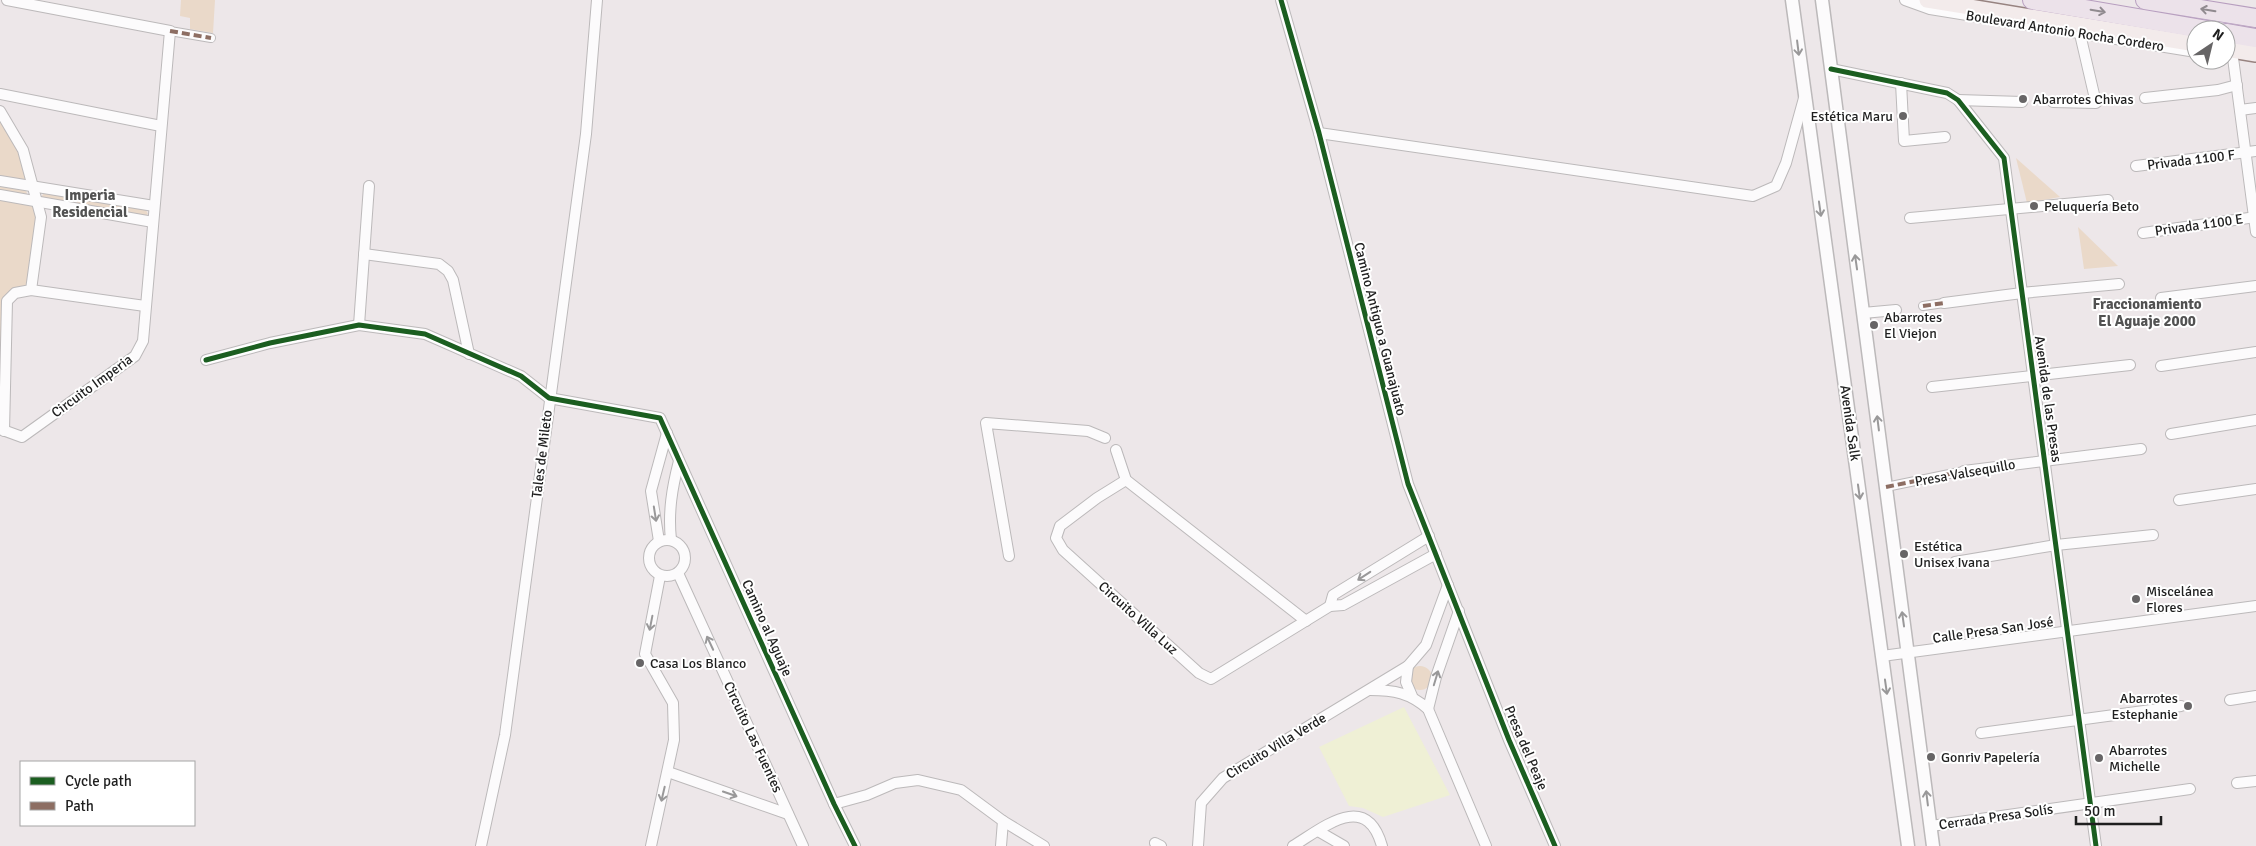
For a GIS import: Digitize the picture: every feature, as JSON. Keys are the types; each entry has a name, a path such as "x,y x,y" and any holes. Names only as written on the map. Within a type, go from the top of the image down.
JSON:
{"highway":[{"name":"Boulevard Antonio Rocha Cordero","path":"2032,0 2186,26"},
{"path":"2145,0 2256,18"},
{"path":"2236,35 2256,38"}],"main road":[{"path":"1927,0 2186,42"},
{"path":"2236,55 2256,54"}],"street":[{"path":"0,2 6,0 211,38"},
{"name":"Tales de Mileto","path":"481,846 505,736 586,134 597,0"},
{"name":"Camino Antiguo a Guanajuato","path":"1281,0 1319,133 1408,484 1477,657"},
{"name":"Avenida Salk","path":"1792,0 1908,846"},
{"name":"Avenida Salk","path":"1822,0 1933,846"},
{"name":"Boulevard Antonio Rocha Cordero","path":"1905,0 1930,9 2186,50"},
{"name":"Circuito Imperia","path":"145,306 31,290 14,293 7,301 2,430 22,437 135,356 143,341 170,30"},
{"path":"2052,102 2096,103 2080,34"},
{"path":"2236,56 2256,59"},
{"name":"Avenida de las Presas","path":"1831,69 1947,93 1958,100 2004,158 2096,846"},
{"path":"2232,70 2251,152 2256,232"},
{"path":"1901,82 1904,141 1945,137"},
{"path":"2145,98 2218,90 2236,85"},
{"path":"0,94 161,126"},
{"path":"1319,133 1753,196 1776,186 1786,163 1804,96"},
{"path":"1958,100 2022,102"},
{"path":"2240,110 2256,108"},
{"path":"0,112 23,150 28,162 32,186 41,217 31,290"},
{"name":"Privada 1100 F","path":"2136,166 2251,152"},
{"path":"0,181 154,206"},
{"path":"359,325 369,186"},
{"path":"0,195 153,222"},
{"path":"1910,218 2011,207 2108,200"},
{"name":"Privada 1100 E","path":"2143,234 2255,217"},
{"path":"364,254 439,264 448,271 453,280 469,354"},
{"path":"1923,306 2022,293 2119,284"},
{"path":"2161,298 2256,286"},
{"path":"1863,313 1896,310"},
{"path":"206,360 270,343 359,325 425,334 521,376 549,398"},
{"path":"2161,366 2256,352"},
{"path":"1932,387 2130,365"},
{"name":"Camino al Aguaje","path":"549,398 660,418 834,804 855,846"},
{"path":"2171,434 2256,420"},
{"path":"1009,556 986,423 1088,431 1105,438"},
{"path":"659,541 651,492 667,433"},
{"name":"Presa Valsequillo","path":"1886,487 1964,471 2141,449"},
{"path":"1116,450 1126,480 1306,620"},
{"path":"671,540 669,518 671,493 680,461"},
{"name":"Circuito Villa Luz","path":"1126,480 1097,498 1060,526 1056,538 1063,550 1199,673 1210,679 1330,606 1343,606 1436,554"},
{"path":"2179,500 2256,489"},
{"path":"651,492 671,493"},
{"path":"1955,562 2056,544 2153,535"},
{"name":"Circuito Villa Luz","path":"1330,606 1333,595 1429,536"},
{"path":"671,540 682,546 686,558 682,569 678,573 666,577 660,576 649,562 651,550 659,541 671,540"},
{"name":"Circuito Las Fuentes","path":"678,573 804,846"},
{"path":"651,846 674,740 673,703 645,654 660,576"},
{"name":"Circuito Villa Verde","path":"1198,846 1201,803 1223,778 1408,666 1426,644 1448,585"},
{"name":"Calle Presa San José","path":"1882,656 2256,606"},
{"path":"1428,709 1436,677 1459,612"},
{"path":"1434,626 1453,632"},
{"name":"Presa del Peaje","path":"1477,657 1509,740 1555,846"},
{"path":"1408,666 1406,682 1412,696"},
{"path":"1369,690 1398,691 1412,696 1428,709 1486,846"},
{"path":"2230,700 2256,696"},
{"path":"1981,733 2181,706"},
{"path":"668,772 788,814"},
{"path":"834,804 867,795 895,783 918,780 962,790 1003,821 1044,846"},
{"path":"2238,783 2256,781"},
{"name":"Cerrada Presa Solís","path":"1930,826 2190,789"},
{"path":"1293,846 1335,820 1352,816 1367,821 1378,832 1382,846"},
{"path":"1001,846 1003,821"},
{"path":"1318,831 1344,846"}],"shaded area":[{"path":"181,0 215,0 213,33 190,29 190,18 180,16"},
{"path":"0,116 14,139 29,182 0,176"},
{"path":"2016,158 2060,197 2027,203"},
{"path":"0,185 26,190 27,194 0,191"},
{"path":"44,193 146,210 148,214 146,216 41,197"},
{"path":"0,200 35,206 38,216 27,286 15,289 5,299 0,426"},
{"path":"2078,227 2118,266 2084,269"},
{"path":"1420,666 1429,669 1432,678 1429,687 1420,690 1411,687 1408,678 1411,669"}],"green space":[{"path":"1404,707 1450,795 1383,817 1363,808 1349,806 1319,747"}],"marked path":[{"path":"170,31 211,38"},
{"path":"1923,306 1944,303"},
{"path":"1886,487 1964,471"}],"cycle path":[{"path":"1281,0 1319,133 1408,484 1509,740 1555,846"},
{"path":"1831,69 1947,93 1958,100 2004,158 2096,846"},
{"path":"206,360 270,343 359,325 425,334 521,376 549,398 660,418 834,804 855,846"}],"place":[{"name":"Abarrotes Chivas","path":"2023,99"},
{"name":"Estética Maru","path":"1903,116"},
{"name":"Peluquería Beto","path":"2034,206"},
{"name":"Abarrotes El Viejon","path":"1874,325"},
{"name":"Estética Unisex Ivana","path":"1904,554"},
{"name":"Miscelánea Flores","path":"2136,599"},
{"name":"Casa Los Blanco","path":"640,663"},
{"name":"Abarrotes Estephanie","path":"2188,706"},
{"name":"Gonriv Papelería","path":"1931,757"},
{"name":"Abarrotes Michelle","path":"2099,758"}],"district":[{"name":"Imperia Residencial","path":"90,204"},
{"name":"Fraccionamiento El Aguaje 2000","path":"2147,312"}]}
